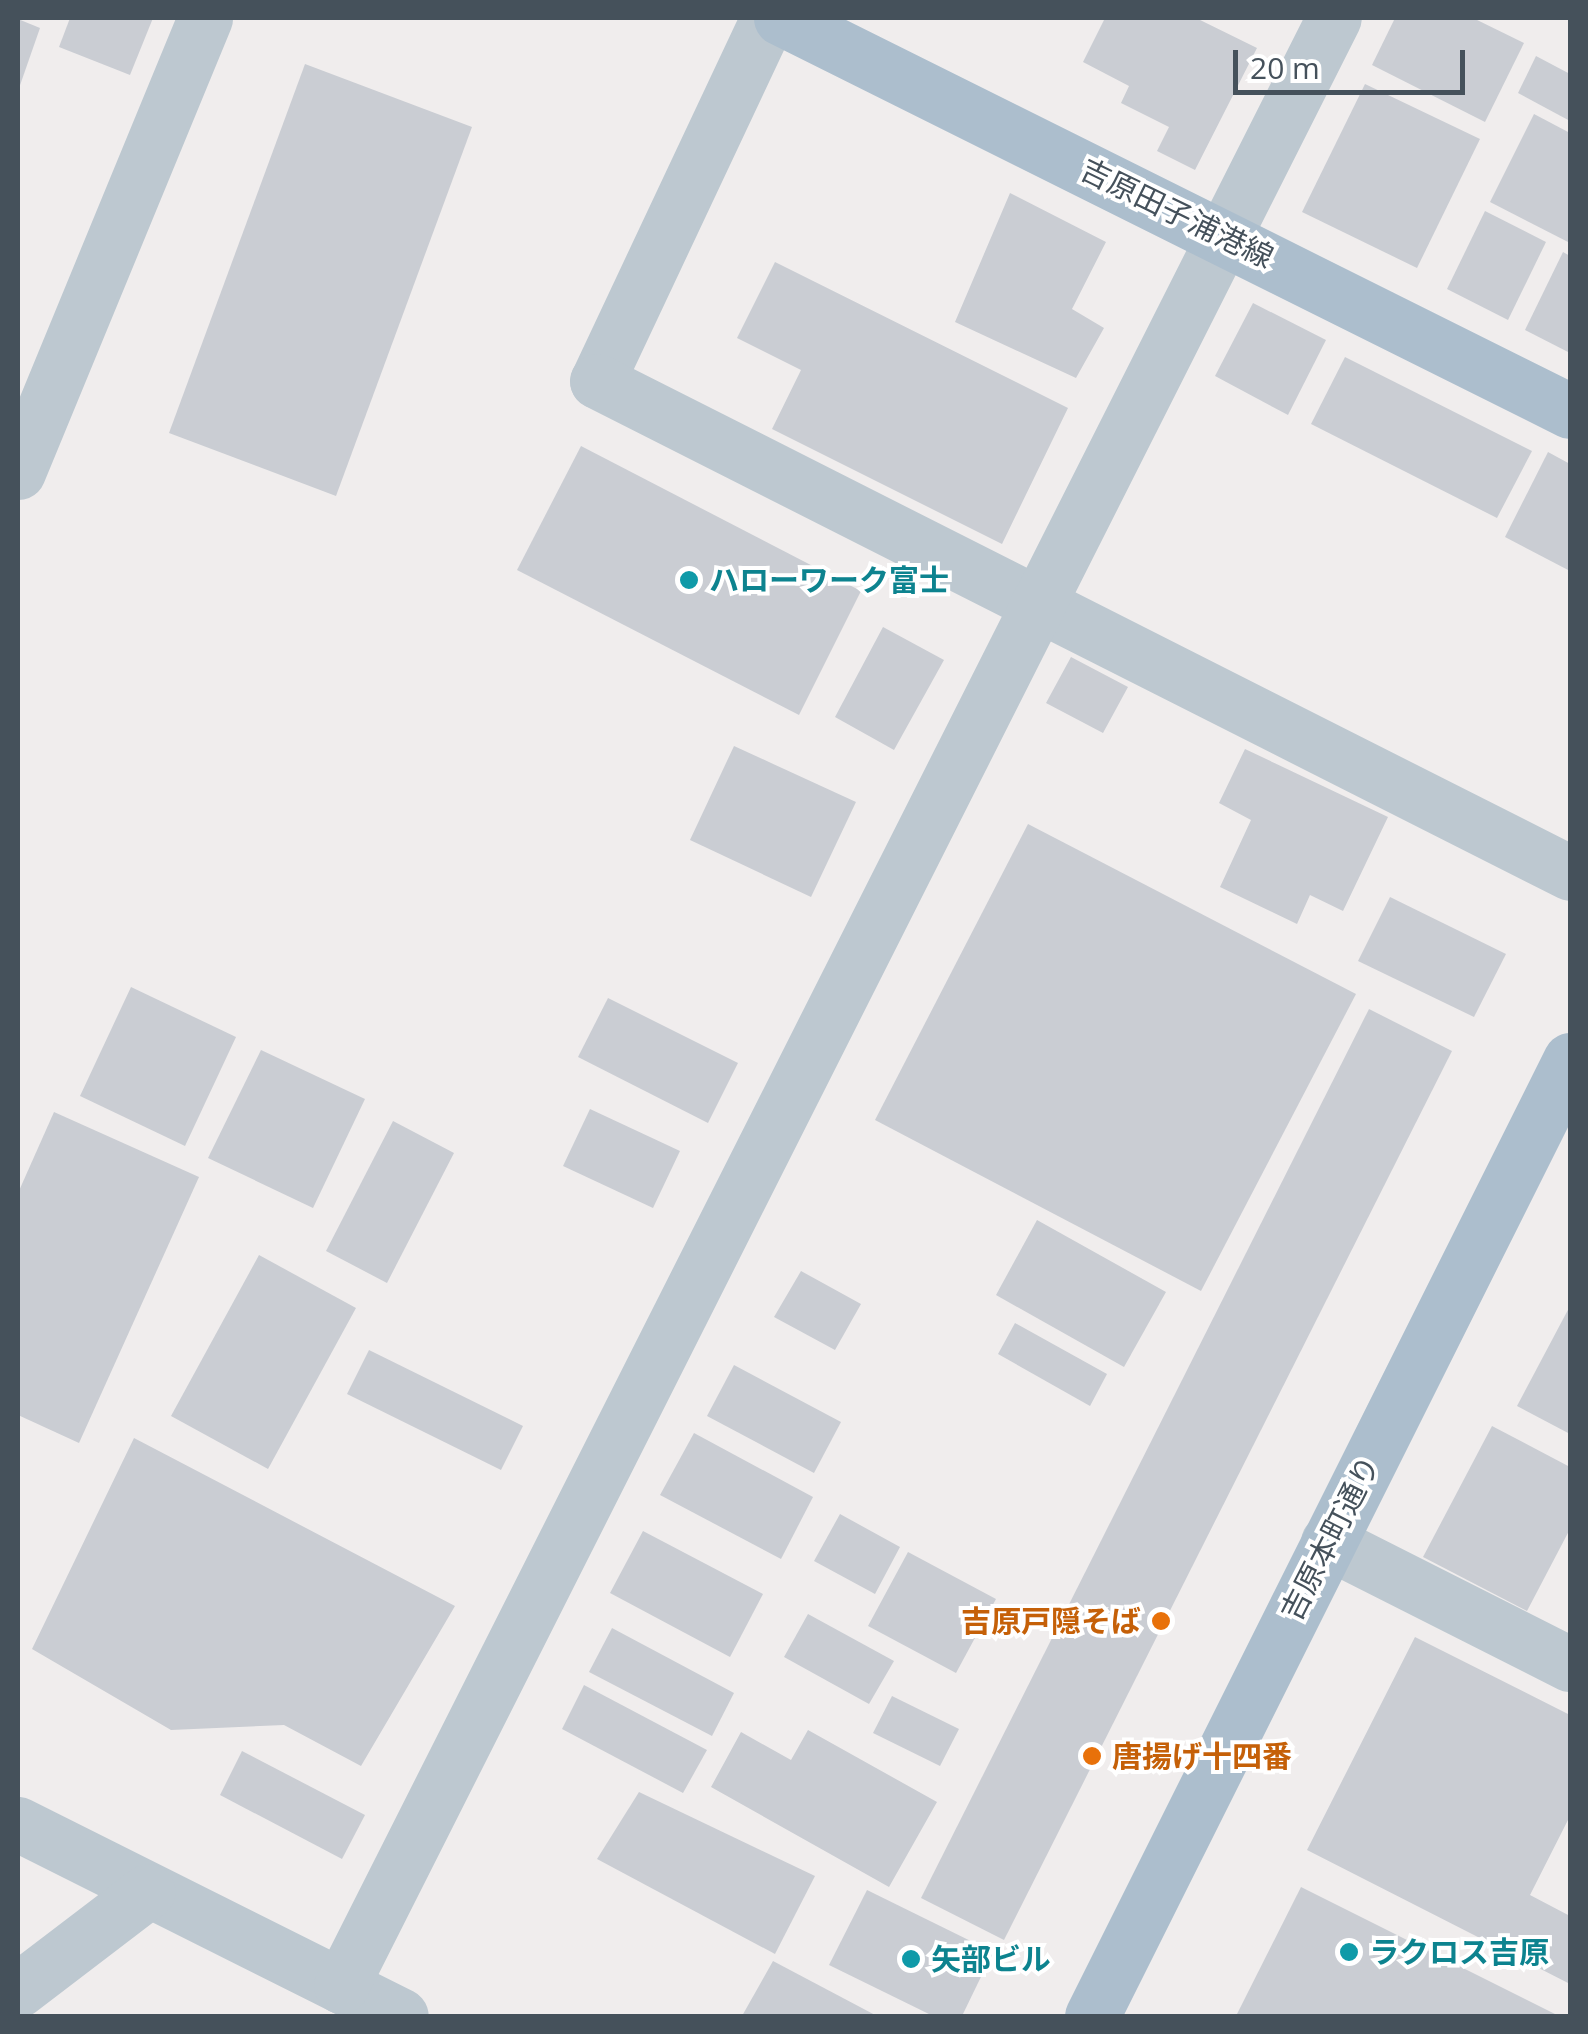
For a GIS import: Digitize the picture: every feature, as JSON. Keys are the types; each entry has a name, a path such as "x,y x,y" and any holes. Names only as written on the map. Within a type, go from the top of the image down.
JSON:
{"main road":[{"name":"吉原田子浦港線","path":"781,18 1226,236 1570,412"},
{"name":"吉原本町通り","path":"1092,2016 1570,1060"}],"street":[{"path":"18,472 205,18"},
{"path":"768,18 597,381 1570,873"},
{"path":"341,1986 1334,18"},
{"path":"1328,1542 1570,1664"},
{"path":"18,1824 401,2016"},
{"path":"18,1990 148,1891"}],"building":[{"path":"70,18 153,18 130,75 59,47"},
{"path":"1105,18 1196,18 1257,48 1195,170 1157,151 1169,127 1121,103 1129,86 1083,62"},
{"path":"1395,18 1473,18 1524,43 1485,122 1372,65"},
{"path":"18,19 40,28 18,91"},
{"path":"1536,56 1570,74 1570,121 1518,93"},
{"path":"305,64 472,127 336,496 169,433"},
{"path":"1365,84 1480,139 1417,268 1302,212"},
{"path":"1534,114 1570,133 1570,243 1490,202"},
{"path":"1010,193 1106,242 1072,309 1104,328 1076,378 955,322"},
{"path":"1485,211 1546,242 1508,320 1447,289"},
{"path":"1563,252 1570,256 1570,353 1525,330"},
{"path":"775,262 1068,408 1002,544 772,429 801,370 737,338"},
{"path":"1253,303 1326,340 1288,415 1215,376"},
{"path":"1345,357 1532,451 1497,518 1311,424"},
{"name":"ハローワーク富士","path":"581,446 861,591 799,715 517,570"},
{"path":"1548,452 1570,464 1570,571 1505,537"},
{"path":"883,627 944,660 894,750 835,717"},
{"path":"1071,657 1128,687 1103,733 1046,703"},
{"path":"734,746 856,802 811,897 690,840"},
{"path":"1245,749 1388,817 1343,911 1310,895 1297,924 1220,887 1251,820 1219,803"},
{"path":"1028,824 1356,994 1201,1291 875,1120"},
{"path":"1390,897 1506,954 1474,1017 1358,961"},
{"path":"131,987 236,1037 185,1146 80,1096"},
{"path":"608,998 738,1063 708,1123 578,1057"},
{"path":"1369,1009 1452,1051 1004,1940 921,1898"},
{"path":"261,1050 365,1099 313,1208 208,1158"},
{"path":"590,1109 680,1151 653,1208 563,1166"},
{"path":"54,1112 199,1177 79,1443 18,1415 18,1193"},
{"path":"393,1121 454,1153 387,1283 326,1251"},
{"path":"1037,1220 1166,1292 1124,1367 996,1295"},
{"path":"259,1255 356,1308 268,1469 171,1416"},
{"path":"801,1271 861,1304 835,1350 774,1317"},
{"path":"1570,1306 1570,1434 1517,1406"},
{"path":"1015,1323 1107,1374 1090,1406 998,1354"},
{"path":"369,1350 523,1426 501,1470 347,1394"},
{"path":"734,1365 841,1422 814,1473 707,1416"},
{"path":"1492,1426 1570,1467 1570,1529 1527,1611 1423,1557"},
{"path":"694,1433 813,1497 781,1559 660,1495"},
{"path":"134,1438 455,1606 361,1766 284,1725 171,1730 32,1649"},
{"path":"840,1514 900,1547 875,1594 814,1561"},
{"path":"643,1531 763,1594 730,1657 610,1593"},
{"path":"908,1552 996,1599 956,1673 868,1626"},
{"path":"808,1614 894,1661 869,1704 784,1657"},
{"path":"612,1628 734,1693 712,1736 589,1672"},
{"path":"1415,1637 1570,1715 1570,1816 1530,1895 1570,1916 1570,1984 1307,1850"},
{"path":"584,1685 707,1750 683,1793 562,1729"},
{"path":"892,1696 959,1729 940,1766 873,1733"},
{"path":"808,1730 937,1802 889,1887 711,1787 741,1732 791,1760"},
{"path":"242,1751 365,1815 342,1859 220,1795"},
{"path":"639,1792 815,1876 775,1954 597,1859"},
{"name":"ラクロス吉原","path":"1301,1887 1559,2016 1236,2016"},
{"name":"矢部ビル","path":"867,1890 993,1952 962,2016 933,2016 829,1965"},
{"path":"773,1961 877,2016 742,2016"}],"place":[{"name":"ハローワーク富士","path":"689,580"},
{"name":"吉原戸隠そば","path":"1161,1621"},
{"name":"唐揚げ十四番","path":"1092,1756"},
{"name":"ラクロス吉原","path":"1349,1952"},
{"name":"矢部ビル","path":"911,1959"}]}
